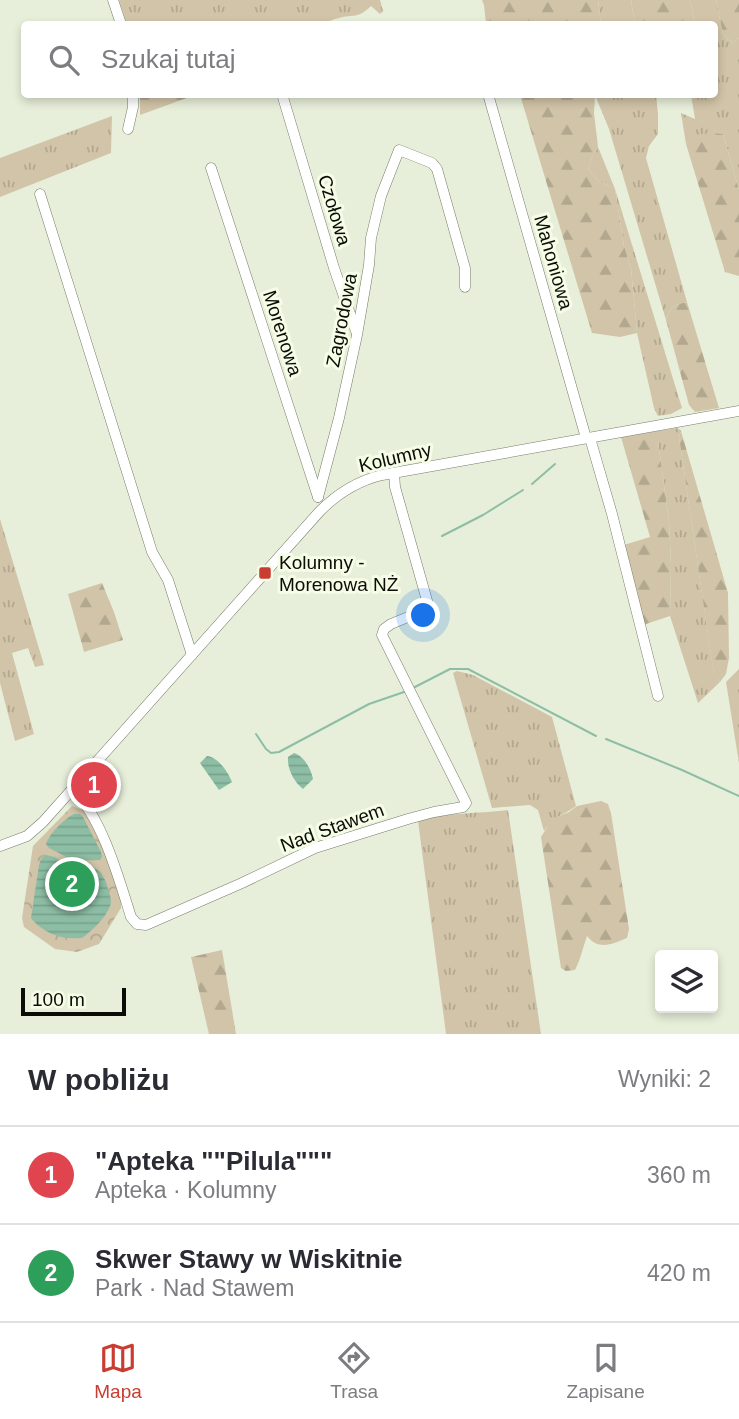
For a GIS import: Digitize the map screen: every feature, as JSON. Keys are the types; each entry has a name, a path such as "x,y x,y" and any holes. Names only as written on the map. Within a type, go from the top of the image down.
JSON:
{"street":[{"path":"113,0 120,21"},
{"path":"128,129 133,98"},
{"name":"Czołowa","path":"283,98 357,335"},
{"name":"Mahoniowa","path":"489,98 612,514 659,696"},
{"name":"Zagrodowa","path":"321,502 357,335 369,265 370,238 381,196 399,150 432,163 437,169 465,268 465,287"},
{"name":"Morenowa","path":"211,168 321,502"},
{"path":"40,194 152,552 168,580 192,655"},
{"name":"Kolumny","path":"0,846 32,833 73,790 321,502 360,482 394,473 739,411"},
{"name":"Nad Stawem","path":"73,790 90,813 109,851 132,919 143,925 153,923 315,848 434,812 460,809 465,805 465,800 382,633 391,624 425,610 428,604 395,487 394,473"}],"green space":[{"path":"119,0 380,0 383,11 380,14 371,6 359,14 330,21 126,21"},
{"path":"482,0 598,0 601,21 486,21"},
{"path":"598,0 631,0 634,21 601,21"},
{"path":"631,0 690,0 694,21 634,21"},
{"path":"690,0 716,0 723,34 732,43 739,38 739,190 723,134 696,135 686,144 681,113 695,119 692,98 718,98 718,21 694,21"},
{"path":"716,0 739,0 739,38 732,43 723,34"},
{"path":"140,98 187,98 140,115"},
{"path":"521,98 595,98 598,147 588,169 598,181 615,189 624,246 631,268 637,333 620,337 592,333"},
{"path":"596,98 656,98 658,134 649,146 646,158 687,302 674,307 666,320 609,129"},
{"path":"112,116 111,153 0,197 0,158"},
{"path":"723,134 739,190 739,276 725,272 686,144 695,135"},
{"path":"598,147 615,189 598,181 588,169"},
{"path":"615,189 682,408 671,414 658,416 654,408 637,333 631,268 624,246"},
{"path":"687,302 719,408 695,412 689,405 666,320 674,307"},
{"path":"678,428 681,431 679,437 714,675 720,682 698,703 670,616 669,521 658,431"},
{"path":"658,431 669,521 670,616 643,625 624,545 650,537 621,437"},
{"path":"681,431 728,593 729,658 726,674 720,682 714,676 679,437"},
{"path":"0,519 44,665 35,667 28,648 12,653 34,734 15,741 0,683"},
{"path":"102,583 123,640 84,652 68,594"},
{"path":"739,669 739,763 726,682"},
{"path":"457,671 473,675 552,717 576,806 555,819 544,831 538,810 530,805 492,808 453,673"},
{"path":"601,801 608,804 611,813 629,929 627,938 606,945 596,943 587,936 575,970 566,971 561,968 541,837 552,819 577,806"},
{"path":"72,806 85,811 108,856 121,897 121,908 99,944 77,952 55,949 24,927 22,918 33,846"},
{"path":"508,810 541,1034 446,1034 418,821"},
{"path":"222,950 236,1034 209,1034 191,957"}],"shaded area":[{"path":"294,753 306,763 313,779 303,789 290,771 288,757"},
{"path":"207,756 219,762 232,782 219,790 200,763"},
{"path":"74,814 83,817 101,852 100,860 74,861 46,844 57,827"},
{"path":"46,855 67,865 62,881 65,887 76,888 79,884 79,869 93,867 102,874 106,882 110,907 100,922 82,938 54,935 31,918 39,865"}],"waterway":[{"path":"532,484 555,464"},
{"path":"442,536 523,490"},
{"path":"413,688 450,669 468,669 596,736"},
{"path":"256,734 271,753 279,752 369,704 404,692"},
{"path":"606,739 739,796"}],"place":[{"name":"Kolumny - Morenowa NŻ","path":"265,573"},
{"name":"\"Apteka \"\"Pilula\"\"\"","path":"94,785"},
{"name":"Skwer Stawy w Wiskitnie","path":"72,884"}]}
